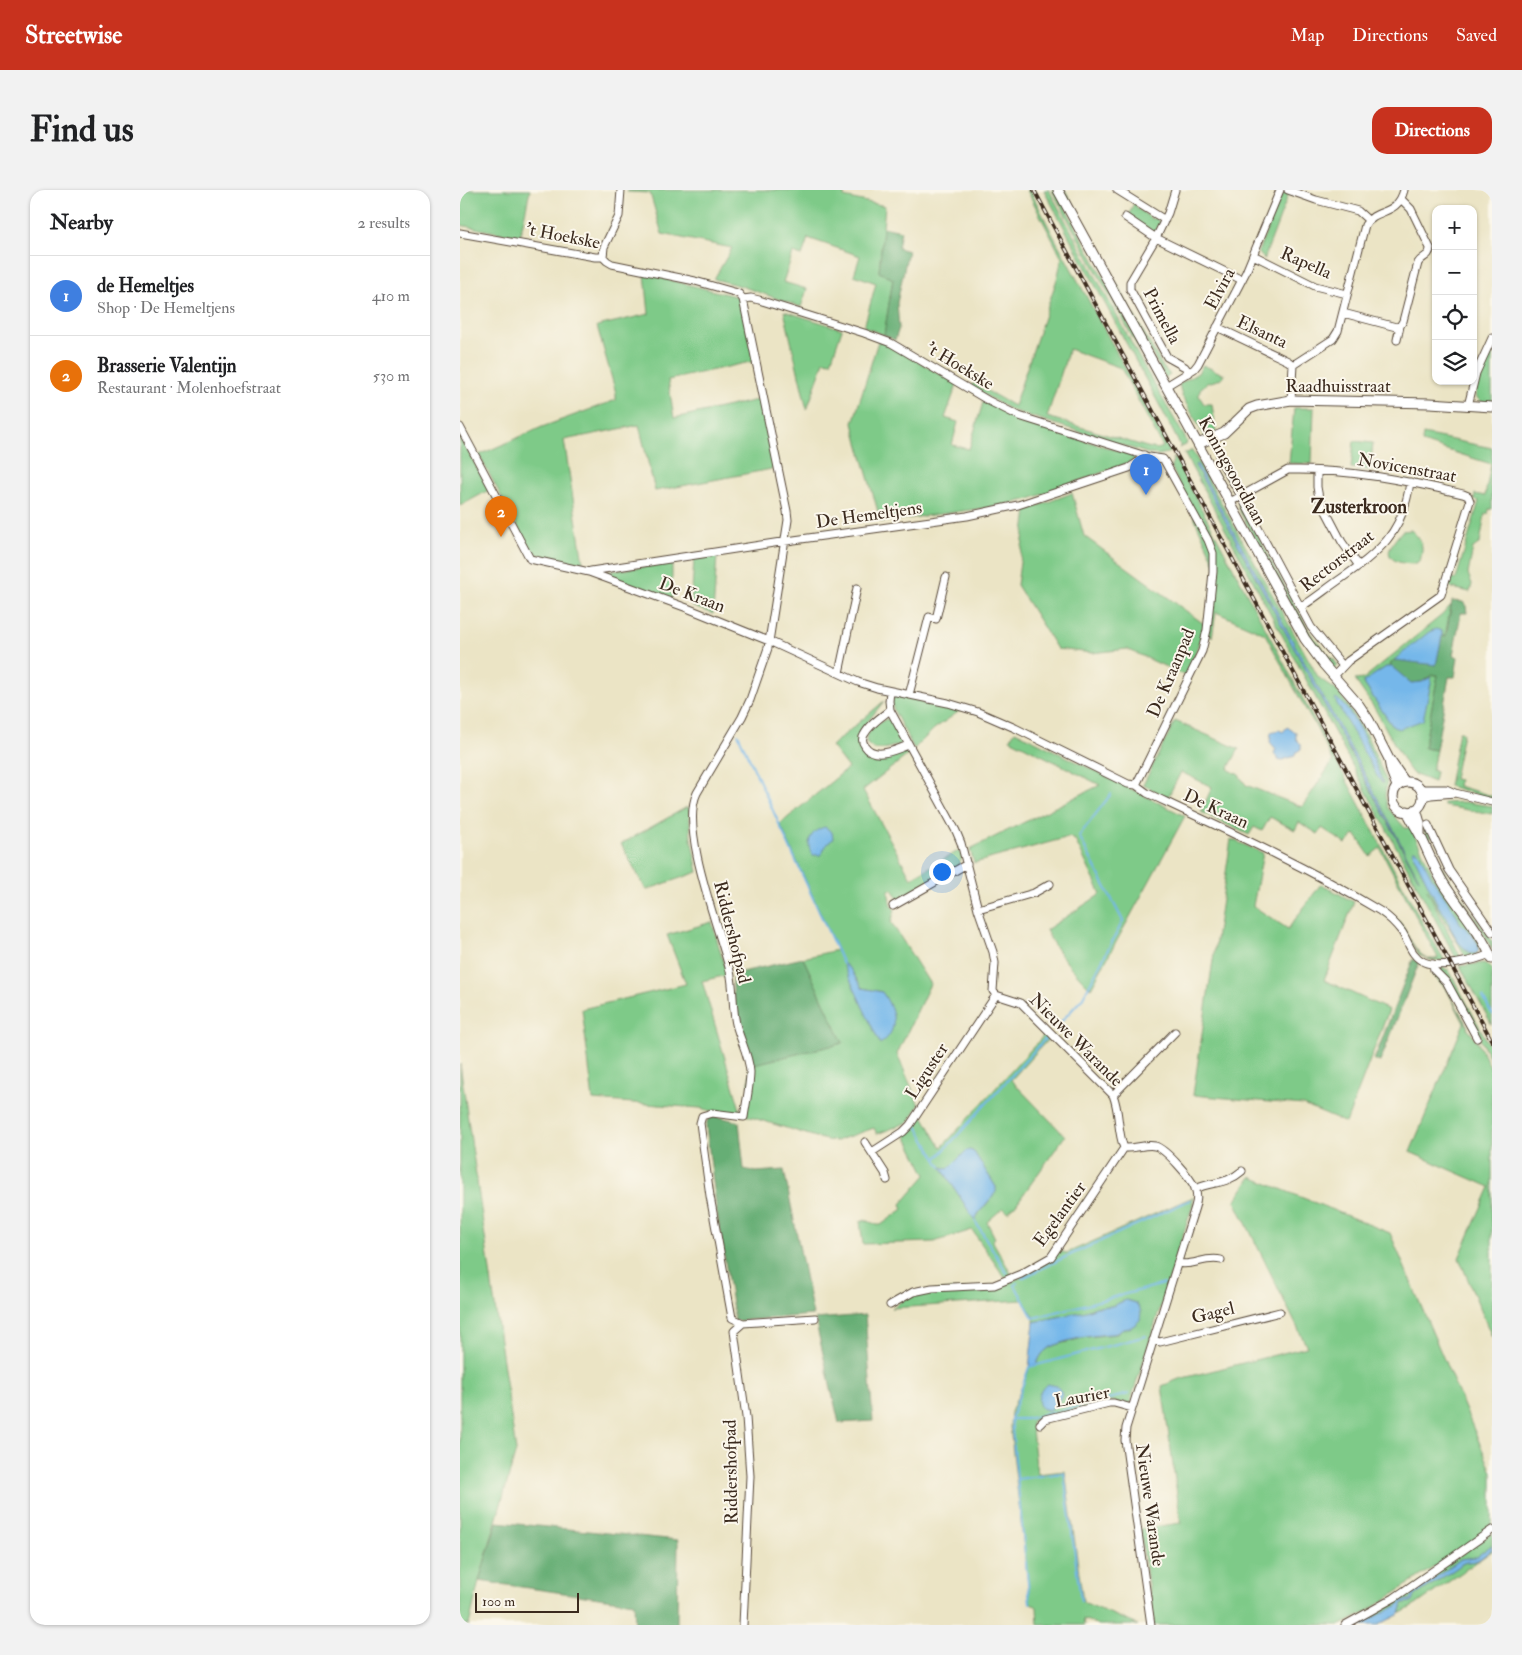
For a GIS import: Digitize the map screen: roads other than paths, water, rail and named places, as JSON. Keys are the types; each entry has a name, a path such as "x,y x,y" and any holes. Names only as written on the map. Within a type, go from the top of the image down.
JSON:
{"street":[{"path":"603,257 604,247 619,216 621,190"},
{"name":"Koningsoordlaan","path":"1058,190 1305,639 1364,713 1389,759 1391,771 1401,784"},
{"path":"1118,190 1165,220"},
{"path":"1156,238 1168,213 1174,190"},
{"name":"Elvira","path":"1166,386 1188,373 1198,364 1242,280 1280,190"},
{"path":"1288,190 1358,211 1368,220"},
{"path":"1292,400 1293,365 1333,339 1338,331 1365,225 1368,220 1397,205 1402,200 1404,190"},
{"path":"1397,340 1418,263 1430,251 1411,209 1402,200"},
{"path":"1125,217 1156,238 1242,280"},
{"name":"'t Hoekske","path":"460,233 603,257 610,263 695,281 734,292 743,299 760,300 875,336 907,351 1006,410 1030,420 1162,459"},
{"name":"Primella","path":"1156,238 1130,282 1130,289 1167,357 1185,367 1188,373"},
{"name":"Rapella","path":"1253,255 1315,286 1347,294"},
{"path":"743,299 787,511 785,542"},
{"path":"1343,313 1396,327 1400,326"},
{"name":"Elsanta","path":"1217,327 1288,360 1293,365"},
{"path":"1468,406 1476,373 1492,338"},
{"name":"Raadhuisstraat","path":"1198,444 1224,433 1249,409 1292,400 1430,403 1492,407"},
{"name":"De Kraan","path":"460,427 530,559 589,572 687,608 769,641 858,682 978,712 1015,728 1294,863 1382,912 1402,932 1416,957 1433,964"},
{"name":"De Hemeltjens","path":"589,572 1002,510 1129,468 1144,455"},
{"name":"Koningsoordlaan","path":"1219,458 1317,635 1343,666"},
{"name":"De Kraanpad","path":"1136,785 1202,650 1207,630 1213,572 1213,553 1208,540 1176,480 1162,459"},
{"name":"Novicenstraat","path":"1230,502 1288,470 1374,476 1410,482 1468,496 1470,502 1441,595 1348,661 1334,676"},
{"path":"1317,471 1319,498 1342,542 1360,566"},
{"name":"Rectorstraat","path":"1301,607 1360,566 1385,543 1398,525 1407,500 1410,482"},
{"name":"Riddershofpad","path":"743,1625 750,1476 746,1417 734,1331 743,1323 732,1318 710,1196 700,1123 702,1116 712,1112 744,1117 750,1071 736,1025 730,973 699,865 692,811 697,793 733,734 750,700 768,648 785,542"},
{"path":"909,695 929,617 936,619 946,577"},
{"path":"839,673 857,588"},
{"path":"890,691 890,710 956,832 967,864 978,909 993,952 995,963 993,991 996,995"},
{"path":"890,710 864,733 863,744 875,753 890,752 908,744"},
{"path":"1411,782 1416,784 1422,793 1421,804 1416,809 1401,810 1394,802 1394,791 1401,784 1411,782"},
{"path":"1422,793 1431,795 1455,794 1492,802"},
{"path":"1416,809 1420,823 1420,834"},
{"path":"1407,811 1444,885 1478,932 1491,956 1466,963 1433,964 1434,970 1447,983 1477,1038"},
{"path":"1428,825 1449,870 1491,930"},
{"path":"893,906 967,864"},
{"path":"978,909 1034,893 1050,884"},
{"name":"Nieuwe Warande","path":"996,995 1021,1003 1113,1095 1121,1141 1124,1148"},
{"name":"Liguster","path":"872,1152 903,1132 910,1125 996,995"},
{"path":"1113,1095 1175,1032"},
{"path":"865,1142 885,1173 887,1180"},
{"path":"1124,1148 1152,1146 1163,1150 1196,1189 1204,1185 1226,1182 1242,1171"},
{"name":"Egelantier","path":"890,1304 913,1292 932,1288 994,1285 1004,1282 1051,1257 1124,1148"},
{"name":"Nieuwe Warande","path":"1151,1625 1125,1440 1126,1428 1178,1263 1197,1198 1196,1189"},
{"path":"1178,1263 1184,1265 1212,1258 1221,1260"},
{"name":"Gagel","path":"1154,1340 1160,1342 1280,1312"},
{"path":"743,1323 815,1318"},
{"name":"Laurier","path":"1040,1424 1045,1419 1108,1403 1132,1408"},
{"path":"1345,1625 1394,1598 1492,1530"}],"water":[{"path":"1197,464 1366,776 1419,879 1195,465"},
{"path":"1436,629 1442,631 1442,636 1436,665 1394,660 1429,632"},
{"path":"1386,667 1392,667 1411,683 1422,682 1431,677 1423,720 1399,729 1393,727 1363,682"},
{"path":"1336,698 1344,705 1357,725 1383,783 1377,776 1335,700"},
{"path":"1287,727 1296,733 1296,739 1301,744 1301,749 1295,753 1295,756 1279,761 1274,753 1276,749 1270,742 1271,732 1279,730 1283,732"},
{"path":"825,827 832,832 833,839 827,844 821,855 813,855 809,846 810,838 816,831"},
{"path":"1413,850 1419,853 1460,923 1471,933 1479,946 1475,954 1470,953 1459,943 1447,917 1439,907 1414,856"},
{"path":"842,962 851,970 862,988 882,992 890,1005 893,1026 887,1038 880,1044"},
{"path":"966,1151 974,1152 996,1187 996,1192 978,1214 975,1221 941,1167 948,1169"},
{"path":"1126,1300 1136,1303 1141,1311 1140,1320 1134,1325 1115,1333 1063,1342 1049,1348 1040,1357 1037,1364 1029,1367 1034,1322 1086,1311 1096,1307 1112,1306"},
{"path":"1047,1384 1057,1386 1062,1393 1057,1403 1048,1410 1041,1408 1038,1401 1040,1392"},
{"path":"1492,1545 1492,1549 1480,1559 1463,1563 1415,1596 1413,1602 1403,1603 1400,1614 1378,1625 1357,1625 1397,1606 1403,1600 1411,1600 1413,1594 1461,1559 1476,1557"}],"waterway":[{"path":"738,734 843,964"},
{"path":"1058,1025 1082,999 1123,921 1079,836 1111,794"},
{"path":"1483,997 1492,1014"},
{"path":"941,1167 936,1159 1045,1039"},
{"path":"917,1126 936,1159"},
{"path":"1022,1278 1190,1200"},
{"path":"975,1221 1007,1273"},
{"path":"1017,1283 1015,1285 1033,1318 1164,1284"},
{"path":"1129,1394 1026,1419 1011,1419 1029,1367 1146,1336"},
{"path":"1011,1419 1030,1603"},
{"path":"1017,1479 1064,1473 1081,1601"}],"railway":[{"path":"1034,190 1492,1041"}],"place":[{"name":"de Hemeltjes","path":"1146,495"},
{"name":"Brasserie Valentijn","path":"501,537"}],"district":[{"name":"Zusterkroon","path":"1359,507"}]}
